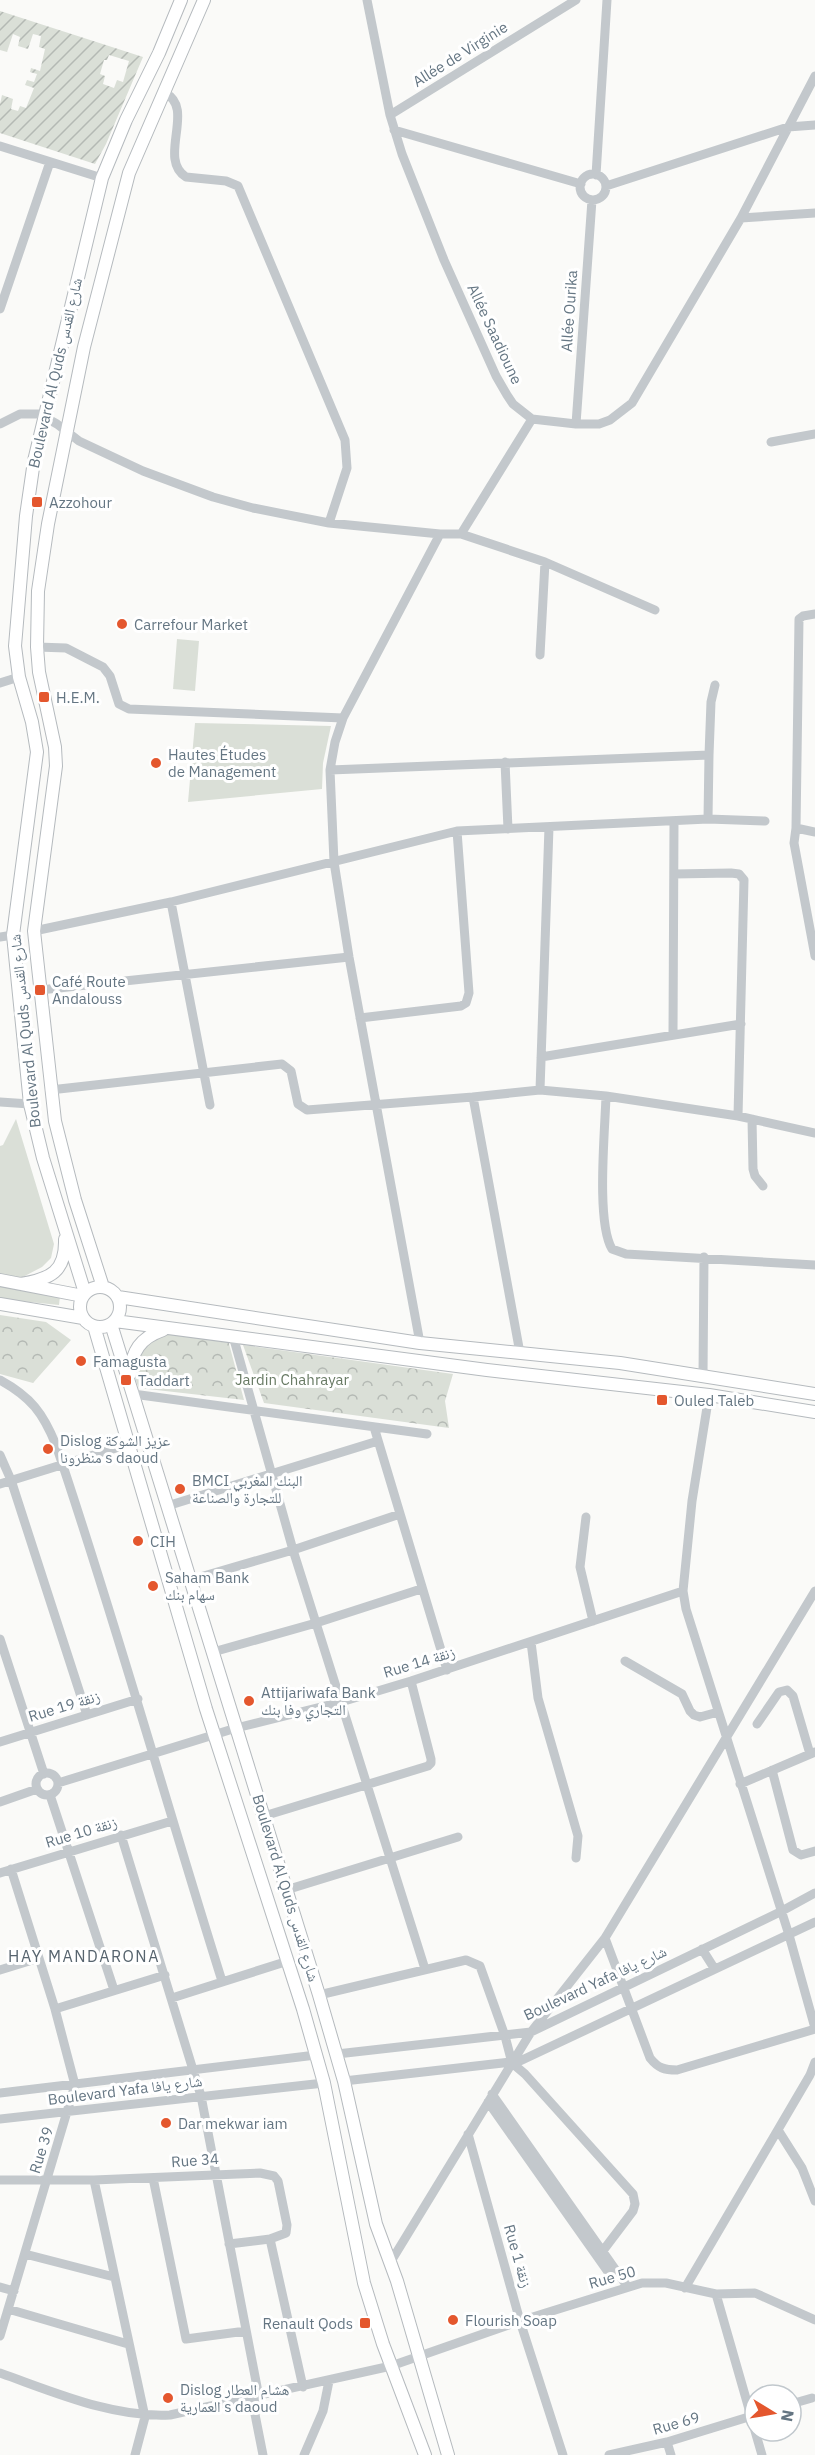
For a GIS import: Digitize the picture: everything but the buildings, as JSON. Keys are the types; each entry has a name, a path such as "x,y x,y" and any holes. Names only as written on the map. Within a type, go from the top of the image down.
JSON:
{"main road":[{"name":"Boulevard Al Quds شارع القدس","path":"84,1294 43,1158 30,1104 14,935 37,752 19,678 15,646 19,585 26,516 43,416 102,178 181,0"},
{"name":"Boulevard Al Quds شارع القدس","path":"103,1287 63,1156 50,1090 34,931 56,766 55,747 39,672 38,591 48,524 84,347 129,173 204,0"},
{"path":"21,1284 40,1281 57,1270 65,1252 64,1223"},
{"path":"0,1280 84,1294"},
{"path":"0,1304 83,1318 94,1326 105,1327 113,1322 120,1307 118,1297 114,1292 103,1287 93,1288 84,1294 80,1307 83,1318"},
{"path":"118,1297 420,1344 620,1363 815,1394"},
{"name":"Boulevard Al Quds شارع القدس","path":"113,1322 167,1506 320,1995 344,2081 376,2224 448,2455"},
{"path":"113,1322 487,1370 709,1395 815,1412"},
{"name":"Boulevard Al Quds شارع القدس","path":"94,1326 206,1709 316,2055 324,2083 364,2283 422,2454"},
{"path":"129,1378 133,1354 140,1342 167,1328"}],"street":[{"name":"Allée Saadioune","path":"367,0 390,115 422,208 496,376 513,404 532,419"},
{"name":"Allée de Virginie","path":"390,115 576,0"},
{"path":"596,175 607,0"},
{"path":"461,534 532,419 599,424 610,420 632,403 741,218 815,76"},
{"path":"165,93 173,98 177,106 175,158 180,171 191,178 226,181 238,186 345,440 347,468 329,523"},
{"path":"606,186 788,127 815,124"},
{"path":"394,130 581,184"},
{"path":"0,146 102,178"},
{"path":"1,303 5,278 50,162"},
{"path":"596,175 605,181 606,186 603,196 592,200 584,196 581,184 586,177 596,175"},
{"name":"Allée Ourika","path":"576,424 592,200"},
{"path":"741,218 815,213"},
{"path":"0,424 20,414 30,413 43,416 79,441 114,458 202,493 253,508 329,523 461,534 545,562 655,610"},
{"path":"771,442 815,434"},
{"path":"420,1344 349,957 334,862 330,770 335,742 343,718 440,534"},
{"path":"540,655 545,562"},
{"path":"815,614 799,619 794,843 815,956"},
{"path":"37,647 66,648 102,667 110,675 119,704 129,709 343,718"},
{"path":"0,683 19,678"},
{"path":"708,819 711,702 715,686"},
{"path":"330,770 710,755"},
{"path":"504,762 508,829"},
{"path":"34,931 171,902 457,831 708,819 765,821"},
{"path":"673,1035 674,822"},
{"path":"540,1090 549,827"},
{"path":"796,828 815,832"},
{"path":"360,1018 461,1006 468,999 457,831"},
{"path":"674,874 731,873 739,874 744,880 738,1116"},
{"path":"171,902 210,1105"},
{"path":"0,937 14,935"},
{"path":"40,990 349,957"},
{"path":"541,1057 741,1024"},
{"path":"50,1090 282,1065 291,1071 298,1104 303,1109 540,1090 606,1096 738,1116 815,1133"},
{"path":"606,1096 603,1165 604,1228 612,1249 626,1254 815,1264"},
{"path":"473,1097 520,1353"},
{"path":"0,1102 30,1104"},
{"path":"752,1119 753,1169 762,1186"},
{"path":"703,1375 704,1257"},
{"path":"233,1336 293,1550 425,1969"},
{"path":"0,1380 29,1399 39,1410 46,1421 63,1464 138,1700 172,1821 222,1981"},
{"path":"134,1394 427,1434"},
{"path":"605,1938 650,2058 664,2070 677,2070 815,2029 789,1935 686,1609 683,1591 692,1501 709,1395"},
{"path":"374,1427 447,1670"},
{"path":"167,1506 378,1441"},
{"path":"0,1484 129,1444"},
{"path":"0,1455 11,1480 87,1715"},
{"path":"190,1580 293,1550 400,1514"},
{"path":"586,1517 580,1567 593,1621"},
{"path":"213,1652 316,1623 421,1589"},
{"name":"Rue 14 زنقة","path":"58,1783 215,1734 341,1702 447,1670 683,1591"},
{"path":"390,2263 531,2032 605,1938 815,1591"},
{"path":"0,1639 44,1774"},
{"path":"531,1642 538,1698 578,1836 576,1858"},
{"path":"625,1661 682,1695 694,1715 700,1717 718,1712"},
{"path":"264,1816 428,1766 431,1763 411,1681"},
{"path":"740,1784 812,1753 793,1696 787,1690 778,1692 757,1724"},
{"name":"Rue 19 زنقة","path":"0,1742 138,1700"},
{"path":"772,1770 793,1850 801,1855 815,1851"},
{"path":"44,1774 53,1775 58,1783 57,1789 50,1794 44,1795 37,1789 37,1780 44,1774"},
{"path":"0,1802 37,1789"},
{"path":"50,1794 114,1990"},
{"name":"Rue 10 زنقة","path":"0,1873 172,1821"},
{"path":"121,1835 201,2096 246,2331 263,2455"},
{"path":"286,1890 458,1837"},
{"name":"Rue 39","path":"0,2336 75,2085 55,2009 11,1869"},
{"name":"Boulevard Yafa شارع يافا","path":"337,2054 531,2032 815,1894"},
{"path":"344,2081 512,2063 533,2057 714,1968 815,1922"},
{"path":"702,1949 714,1968"},
{"path":"0,1970 39,1958"},
{"path":"320,1995 466,1960 480,1966 505,2036 512,2063 525,2074 633,2194 635,2204 633,2211 602,2253"},
{"path":"172,1998 288,1961"},
{"path":"55,2009 165,1975"},
{"name":"Boulevard Yafa شارع يافا","path":"0,2093 316,2055"},
{"path":"685,2288 810,2075 815,2062"},
{"name":"Boulevard Yafa شارع يافا","path":"0,2119 324,2083"},
{"path":"490,2098 602,2253 623,2287"},
{"path":"490,2098 623,2287"},
{"path":"778,2130 802,2168 815,2201"},
{"name":"Rue 1 زنقة","path":"468,2134 520,2321 563,2455"},
{"name":"Rue 34","path":"0,2180 94,2180 215,2173 260,2173 274,2176 278,2181 287,2224 284,2235 270,2239"},
{"path":"153,2178 186,2338 246,2331"},
{"path":"94,2180 145,2417 135,2455"},
{"path":"229,2244 270,2239 303,2387"},
{"path":"25,2254 114,2277"},
{"name":"Rue 50","path":"0,2373 108,2408 145,2417 171,2415 256,2398 391,2367 623,2287 654,2282 716,2294 755,2293 815,2320"},
{"path":"0,2287 14,2291"},
{"path":"716,2294 743,2383"},
{"path":"8,2309 128,2344"},
{"path":"303,2455 323,2411 329,2381"},
{"path":"803,2401 812,2398"},
{"name":"Rue 69","path":"609,2455 667,2442 743,2419"},
{"path":"667,2442 671,2455"}],"green space":[{"path":"0,11 143,57 106,144 95,164 0,133 2,95 13,99 11,109 18,111 20,106 26,108 34,88 25,85 27,80 34,82 37,74 30,72 31,68 40,71 45,49 39,47 41,36 33,34 28,49 18,46 20,37 13,34 7,52 0,50","holes":["109,55 129,61 123,82 117,80 114,88 103,84 105,76 100,74 104,60 107,60"]},
{"path":"177,639 199,641 195,691 173,689"},
{"path":"195,723 331,726 323,763 322,789 188,802"},
{"path":"16,1119 54,1244 51,1258 42,1267 19,1279 0,1276 0,1146 3,1145"},
{"path":"0,1285 60,1296 59,1305 0,1299"},
{"path":"0,1315 46,1322 71,1340 33,1383 0,1374"},
{"path":"165,1334 228,1340 244,1400 139,1388 135,1370 145,1341"},
{"name":"Jardin Chahrayar","path":"243,1345 453,1374 445,1401 449,1428 264,1403"}],"place":[{"name":"Azzohour","path":"37,502"},
{"name":"Carrefour Market","path":"122,624"},
{"name":"H.E.M.","path":"44,697"},
{"name":"Hautes Études de Management","path":"156,763"},
{"name":"Café Route Andalouss","path":"40,990"},
{"name":"Famagusta","path":"81,1361"},
{"name":"Taddart","path":"126,1380"},
{"name":"Ouled Taleb","path":"662,1400"},
{"name":"Dislog عزيز الشوكة منظرونا s daoud","path":"48,1449"},
{"name":"BMCI البنك المغربي للتجارة والصناعة","path":"180,1489"},
{"name":"CIH","path":"138,1541"},
{"name":"Saham Bank سهام بنك","path":"153,1586"},
{"name":"Attijariwafa Bank التجاري وفا بنك","path":"249,1701"},
{"name":"Dar mekwar iam","path":"166,2123"},
{"name":"Flourish Soap","path":"453,2320"},
{"name":"Renault Qods","path":"365,2323"},
{"name":"Dislog هشام العطار العمارية s daoud","path":"168,2398"}],"district":[{"name":"HAY MANDARONA","path":"84,1956"}]}
